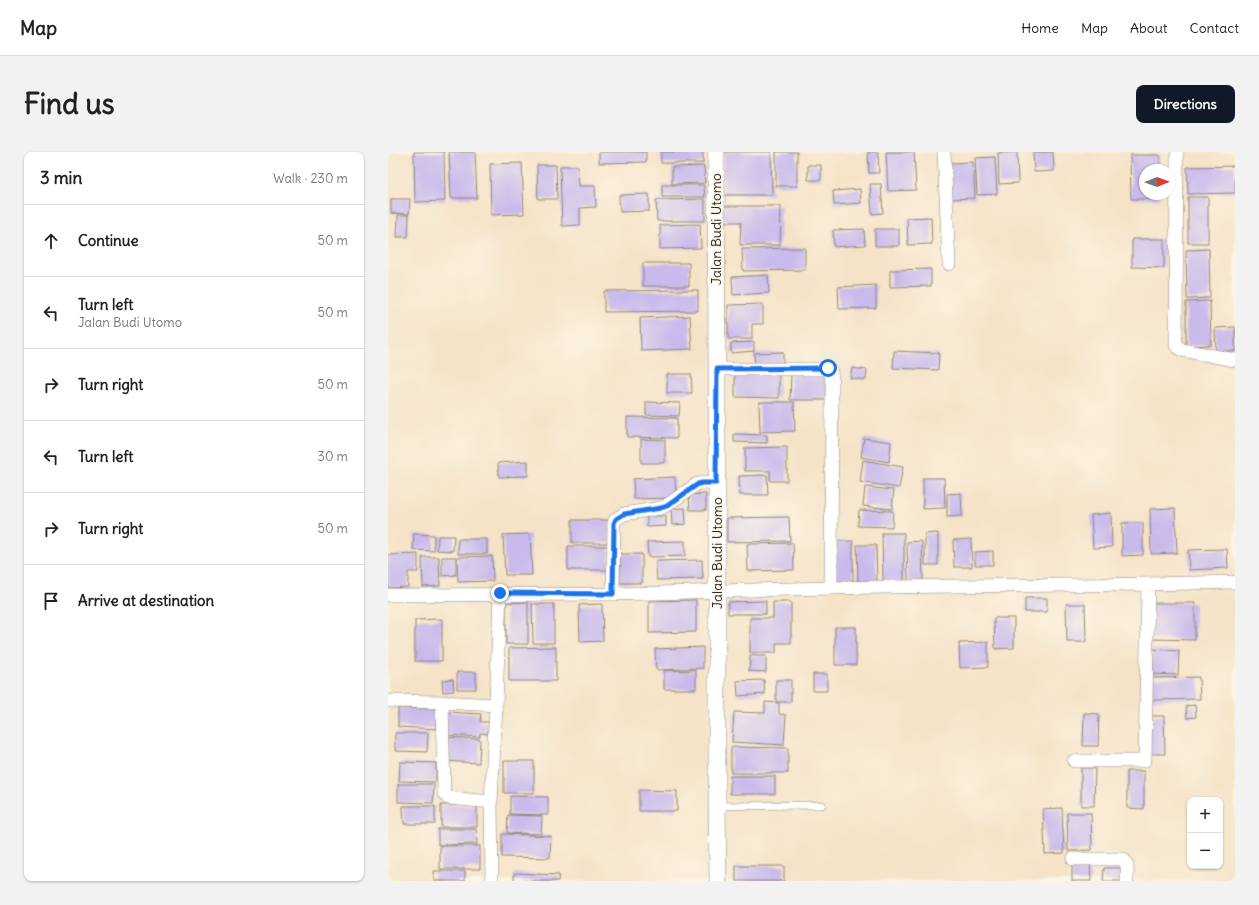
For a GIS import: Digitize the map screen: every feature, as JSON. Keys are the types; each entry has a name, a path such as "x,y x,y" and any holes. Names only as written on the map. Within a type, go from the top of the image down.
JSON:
{"street":[{"name":"Jalan Budi Utomo","path":"716,152 718,881"},
{"path":"944,152 949,264"},
{"path":"1177,152 1176,345 1182,350 1235,360"},
{"path":"717,369 828,368 831,371 831,588"},
{"path":"613,594 614,523 616,519 624,514 667,506 698,484 716,483"},
{"path":"388,595 500,593 613,594 831,588 1235,582"},
{"path":"1074,761 1145,760 1148,584"},
{"path":"492,881 491,802 500,593"},
{"path":"388,701 496,705"},
{"path":"442,702 444,793 448,798 491,802"},
{"path":"1073,859 1123,859 1127,865 1127,881"}],"lane":[{"path":"717,806 822,805"}],"building":[{"path":"414,152 444,152 445,201 415,202"},
{"path":"449,152 475,152 477,198 451,198"},
{"path":"599,152 646,152 646,162 599,163"},
{"path":"661,152 703,152 703,163 661,163"},
{"path":"724,152 771,152 772,195 723,195"},
{"path":"776,152 797,152 797,186 776,186"},
{"path":"868,152 878,152 879,173 869,173"},
{"path":"886,152 914,152 916,190 888,191"},
{"path":"1017,152 1018,183 999,184 998,153"},
{"path":"1033,152 1053,152 1054,171 1034,172"},
{"path":"1130,155 1160,155 1160,164 1139,164 1139,199 1131,199"},
{"path":"995,157 997,194 977,195 975,158"},
{"path":"973,162 975,198 952,199 950,163"},
{"path":"522,163 524,214 491,215 490,164"},
{"path":"537,165 556,165 557,199 538,199"},
{"path":"808,165 821,165 821,180 808,180"},
{"path":"560,166 578,166 579,186 595,186 596,207 580,208 580,225 562,226"},
{"path":"704,166 705,183 672,184 672,167"},
{"path":"1235,166 1235,193 1188,194 1187,167"},
{"path":"870,184 881,184 883,213 872,214"},
{"path":"662,185 704,185 705,197 662,197"},
{"path":"860,189 861,203 834,205 833,191"},
{"path":"649,194 649,211 620,212 619,195"},
{"path":"1188,197 1208,197 1208,243 1188,243"},
{"path":"391,199 410,199 409,214 391,213"},
{"path":"705,199 705,221 657,221 656,200"},
{"path":"723,206 781,206 780,245 740,245 741,222 723,222"},
{"path":"398,215 409,215 408,237 397,237"},
{"path":"931,217 932,244 908,245 907,218"},
{"path":"700,224 701,248 660,249 660,225"},
{"path":"864,229 865,245 834,247 833,230"},
{"path":"875,229 899,229 899,246 875,246"},
{"path":"1132,239 1164,239 1164,268 1132,267"},
{"path":"805,248 805,270 743,271 742,249"},
{"path":"1209,249 1210,298 1187,299 1186,250"},
{"path":"643,263 689,263 689,286 643,286"},
{"path":"931,269 931,286 890,287 890,270"},
{"path":"768,275 769,293 733,295 732,277"},
{"path":"876,285 876,308 839,309 838,287"},
{"path":"698,290 698,311 604,312 604,291"},
{"path":"1210,301 1211,345 1186,346 1186,302"},
{"path":"763,304 763,324 752,324 752,339 728,339 728,305"},
{"path":"690,316 692,349 641,351 640,318"},
{"path":"1235,327 1235,351 1216,351 1215,328"},
{"path":"754,342 754,351 731,353 731,343"},
{"path":"894,351 939,353 938,370 893,368"},
{"path":"783,352 783,364 755,365 754,353"},
{"path":"852,368 867,370 866,380 850,378"},
{"path":"667,374 691,374 692,393 667,393"},
{"path":"735,374 779,374 779,398 735,397"},
{"path":"791,374 826,375 826,400 790,400"},
{"path":"646,402 680,403 679,416 646,415"},
{"path":"759,402 794,402 795,431 760,432"},
{"path":"627,417 677,418 677,438 627,437"},
{"path":"734,434 767,435 767,443 734,442"},
{"path":"864,438 891,442 889,462 861,457"},
{"path":"641,439 665,440 665,463 641,463"},
{"path":"787,447 787,481 770,481 770,471 745,471 745,448"},
{"path":"863,460 903,467 899,488 860,482"},
{"path":"528,461 528,476 499,477 498,463"},
{"path":"767,475 768,495 740,495 739,476"},
{"path":"675,477 676,498 634,499 633,479"},
{"path":"923,478 944,478 945,508 923,509"},
{"path":"865,487 894,490 892,509 863,506"},
{"path":"961,493 962,516 947,517 947,494"},
{"path":"706,494 706,510 690,510 689,495"},
{"path":"685,508 686,524 672,525 671,509"},
{"path":"1175,508 1177,553 1151,554 1150,509"},
{"path":"859,510 893,511 892,527 858,526"},
{"path":"1111,513 1112,547 1093,548 1091,515"},
{"path":"647,516 666,516 666,526 647,527"},
{"path":"789,517 790,541 727,542 727,518"},
{"path":"572,520 610,520 610,543 572,543"},
{"path":"1122,523 1143,523 1143,555 1122,556"},
{"path":"882,533 904,533 904,581 883,582"},
{"path":"938,533 938,565 925,565 925,534"},
{"path":"414,534 434,535 434,551 413,550"},
{"path":"530,534 532,575 505,575 503,535"},
{"path":"438,536 454,536 453,551 437,550"},
{"path":"458,539 487,539 487,554 458,554"},
{"path":"971,539 972,567 954,567 953,540"},
{"path":"685,541 685,556 648,557 647,542"},
{"path":"835,541 853,541 853,583 835,583"},
{"path":"922,541 923,580 908,581 907,542"},
{"path":"793,543 794,570 748,571 747,544"},
{"path":"857,545 876,545 877,581 858,581"},
{"path":"568,546 609,546 609,570 568,570"},
{"path":"1227,549 1228,568 1189,570 1188,550"},
{"path":"993,551 993,565 975,565 975,552"},
{"path":"418,554 418,572 408,572 408,587 388,588 388,555"},
{"path":"620,554 642,554 642,583 620,583"},
{"path":"492,556 493,581 458,582 457,557"},
{"path":"422,557 439,557 440,586 423,587"},
{"path":"442,557 456,557 456,575 442,576"},
{"path":"702,560 703,579 657,580 656,561"},
{"path":"1025,598 1047,598 1047,612 1025,612"},
{"path":"696,600 696,632 649,633 649,601"},
{"path":"766,601 766,614 728,614 728,602"},
{"path":"528,602 528,644 506,644 506,603"},
{"path":"773,602 791,602 791,643 776,643 776,653 750,653 750,618 773,618"},
{"path":"1152,603 1195,603 1195,640 1152,639"},
{"path":"532,604 554,604 554,643 533,643"},
{"path":"602,604 603,641 580,642 579,605"},
{"path":"1066,604 1085,604 1086,642 1067,642"},
{"path":"994,618 1014,618 1014,648 995,649"},
{"path":"442,619 442,661 415,661 415,620"},
{"path":"835,627 856,627 856,665 835,665"},
{"path":"988,642 988,667 960,668 959,643"},
{"path":"556,647 556,681 509,681 509,648"},
{"path":"703,647 703,668 656,670 655,649"},
{"path":"1152,649 1179,651 1178,675 1151,674"},
{"path":"750,656 766,656 766,672 749,671"},
{"path":"696,670 696,689 664,689 664,671"},
{"path":"457,672 476,672 476,689 457,689"},
{"path":"813,674 827,674 827,691 813,691"},
{"path":"1199,677 1200,699 1150,700 1150,678"},
{"path":"453,679 454,691 443,692 442,680"},
{"path":"764,680 765,694 738,696 737,681"},
{"path":"776,680 791,680 791,702 776,702"},
{"path":"765,702 779,703 779,714 786,715 784,745 732,742 734,712 765,713"},
{"path":"1195,705 1196,717 1187,718 1186,706"},
{"path":"398,708 437,709 436,729 398,727"},
{"path":"447,712 481,714 480,722 489,722 488,734 480,733 480,737 446,735"},
{"path":"1084,713 1099,714 1098,746 1083,746"},
{"path":"1148,716 1164,716 1165,754 1148,754"},
{"path":"395,733 428,733 427,752 395,751"},
{"path":"444,737 480,739 479,763 443,761"},
{"path":"731,747 788,748 788,773 731,773"},
{"path":"504,761 534,761 534,793 504,793"},
{"path":"400,762 436,763 436,782 399,781"},
{"path":"1081,768 1095,768 1094,806 1081,806"},
{"path":"1127,771 1144,771 1144,809 1127,808"},
{"path":"730,776 775,776 775,794 730,794"},
{"path":"398,784 434,784 433,803 398,802"},
{"path":"639,790 677,791 677,811 639,811"},
{"path":"510,796 548,797 548,815 510,814"},
{"path":"441,805 477,805 477,827 441,827"},
{"path":"403,806 435,806 435,824 404,824"},
{"path":"1062,808 1064,853 1045,854 1043,809"},
{"path":"1067,813 1091,813 1092,850 1068,851"},
{"path":"508,815 542,816 541,834 507,833"},
{"path":"438,829 476,829 477,844 438,845"},
{"path":"502,834 551,836 550,858 502,857"},
{"path":"440,846 480,846 480,869 440,869"},
{"path":"1090,863 1091,881 1072,881 1072,864"},
{"path":"736,866 784,866 784,881 736,881"},
{"path":"1104,868 1123,868 1123,881 1103,881"},
{"path":"434,871 465,871 465,881 434,881"},
{"path":"514,873 559,875 558,881 514,881"}],"route":[{"path":"500,593 613,594 614,523 616,519 624,514 667,506 698,484 716,483 717,369 828,368"}]}
